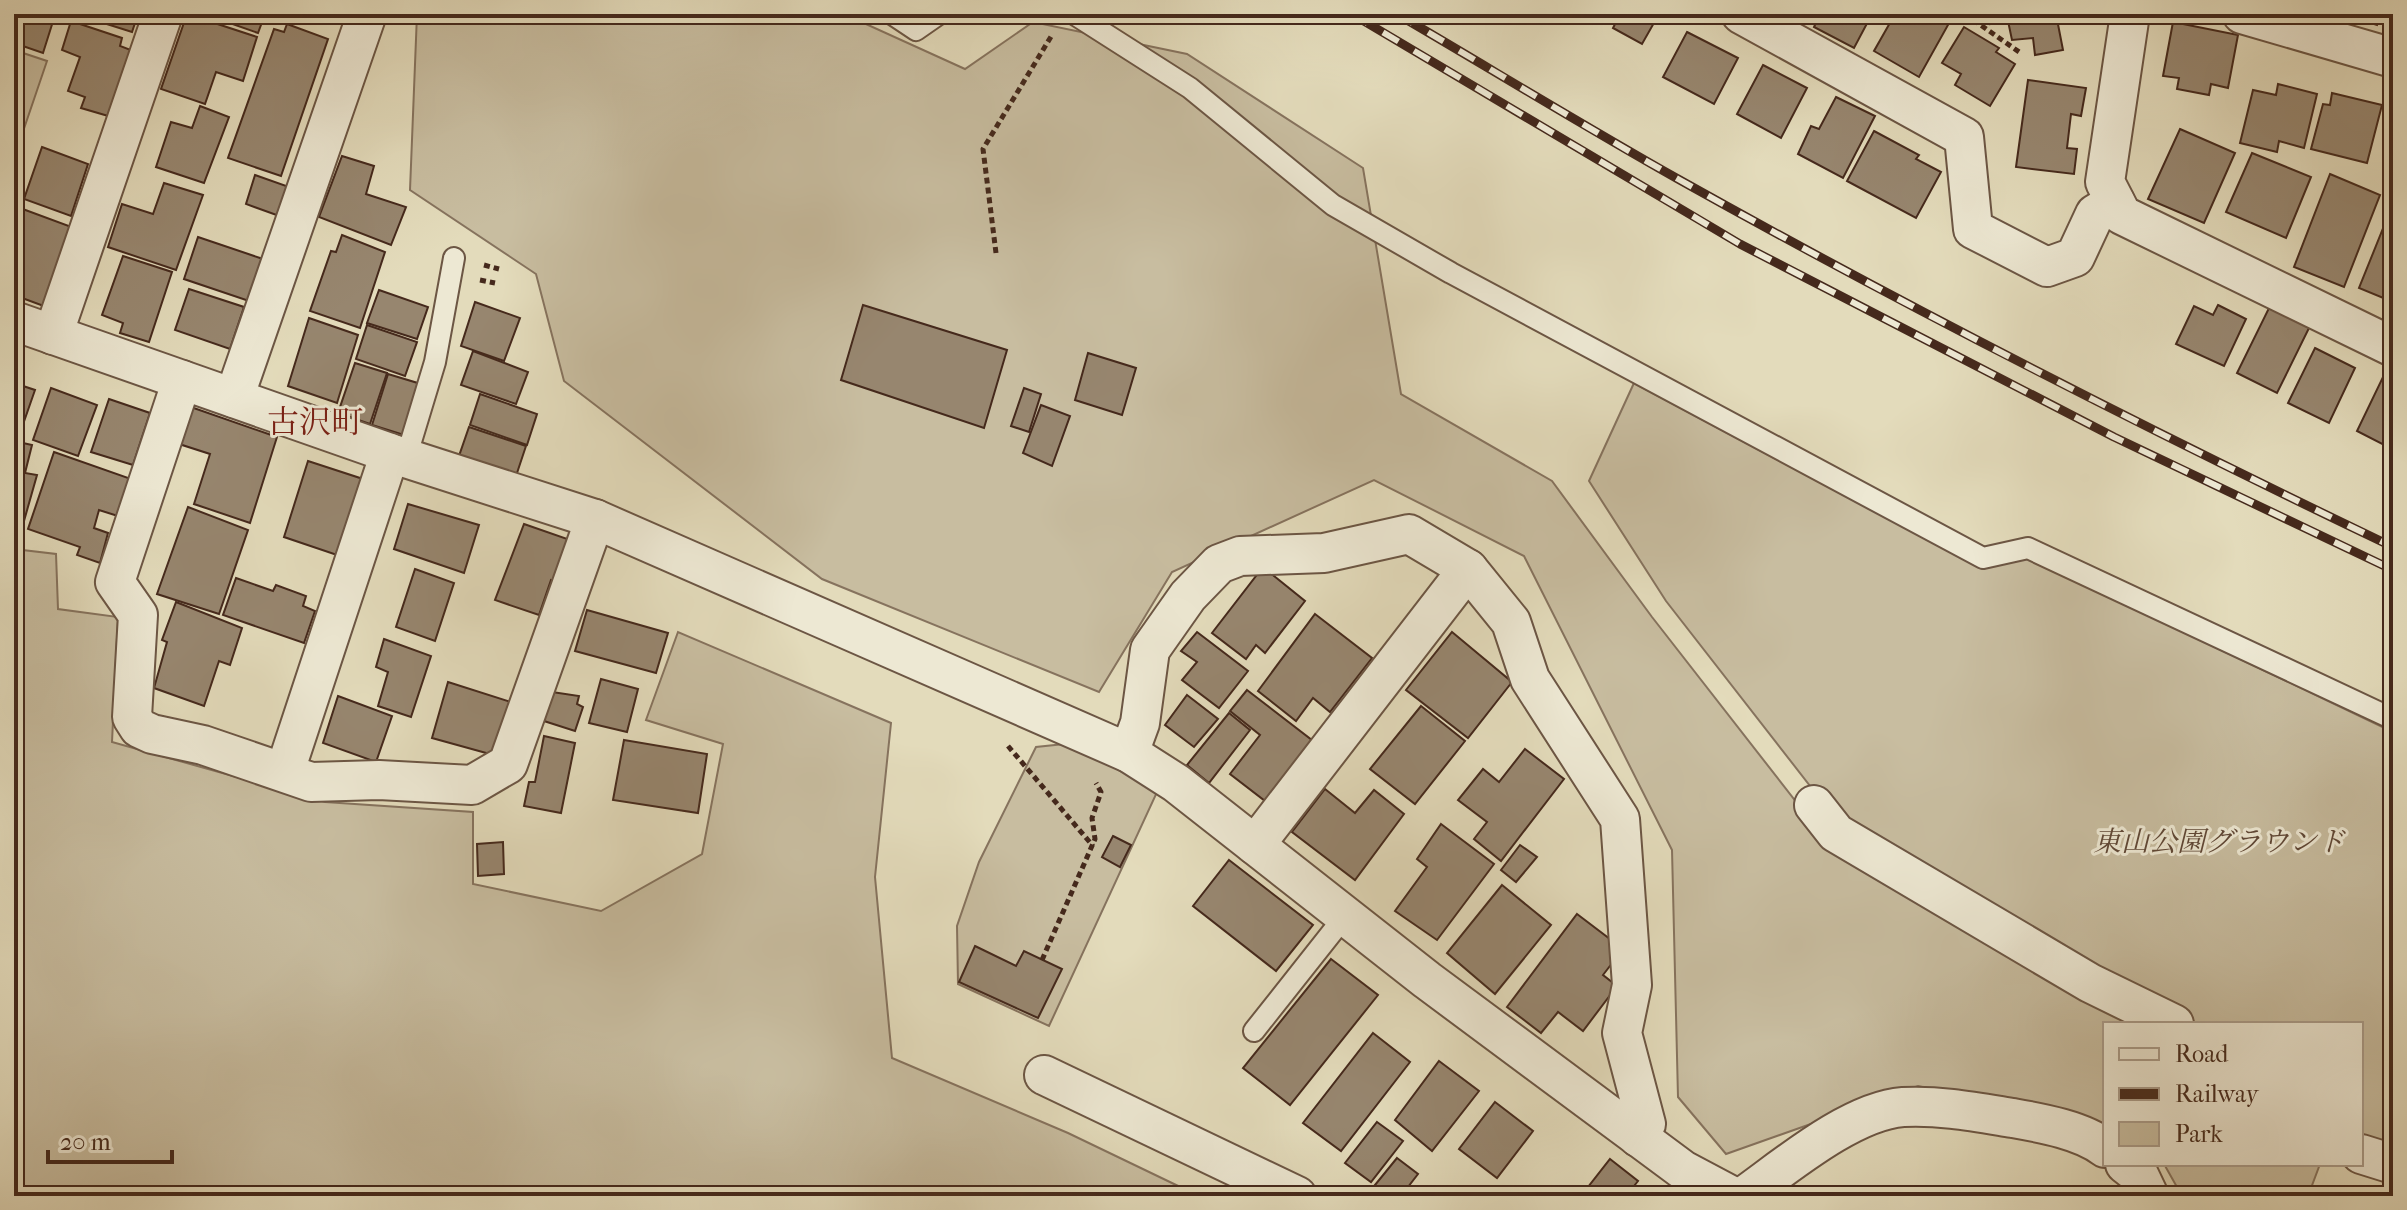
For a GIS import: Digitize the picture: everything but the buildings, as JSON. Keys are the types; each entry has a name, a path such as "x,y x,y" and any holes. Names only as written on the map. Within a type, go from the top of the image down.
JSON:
{"street":[{"path":"53,335 163,14"},
{"path":"234,398 367,14"},
{"path":"1741,14 1964,137 1973,229 2047,267 2075,257 2095,214 2115,202"},
{"path":"2130,14 2105,182 2122,215 2393,347"},
{"path":"2242,14 2393,58"},
{"path":"14,321 398,455 595,519 663,546 1129,753 1176,783 1345,916 1638,1137 1683,1170 1732,1196"},
{"path":"182,380 115,582 138,615 132,717 139,728 152,734 203,745 311,782 379,780 472,785 508,764 595,519"},
{"path":"285,771 398,455"},
{"path":"1129,753 1140,723 1150,650 1188,596 1219,564 1240,556 1324,553 1409,534 1468,569 1511,622 1530,679 1620,819 1632,985 1622,1033 1646,1124 1638,1137"},
{"path":"1255,845 1468,569"},
{"path":"1814,805 1836,833 2090,983 2170,1022"},
{"path":"1044,1075 1297,1196"},
{"path":"1744,1196 1852,1123 1900,1107 1945,1107 2026,1120 2094,1140 2103,1147"},
{"path":"2363,1155 2393,1164"},
{"path":"2128,1166 2139,1175 2149,1196"}],"lane":[{"path":"892,14 916,30 939,14"},
{"path":"1066,20 1190,88 1333,205 1451,273 1983,558 2028,548 2393,719"},
{"path":"398,455 435,362 454,258"},
{"path":"1254,1031 1345,916"}],"path":[{"path":"1965,14 2022,54"},
{"path":"996,253 983,149 1066,20"},
{"path":"1042,960 1093,846 1092,818 1101,792 1075,750 1083,733"},
{"path":"1002,738 1093,846"}],"green space":[{"path":"417,14 844,14 965,69 1033,22 1187,54 1363,168 1401,394 1552,481 1652,617 1829,844 2155,1022 2103,1022 2103,1125 1918,1086 1726,1154 1678,1097 1672,850 1524,556 1374,480 1172,572 1099,692 822,579 564,381 536,274 410,190"},
{"path":"14,50 47,61 14,158"},
{"name":"東山公園グラウンド","path":"1634,383 1982,569 2028,558 2393,732 2393,1158 2363,1147 2363,1022 2190,1022 2038,945 1842,827 1666,601 1589,481"},
{"path":"14,549 56,554 58,609 118,617 112,742 325,802 473,812 473,884 601,911 702,854 723,744 646,720 678,632 891,723 875,877 892,1058 1068,1133 1199,1196 14,1196"},
{"path":"1074,743 1158,790 1049,1026 958,984 957,926 979,862 1036,747"},
{"path":"2165,1166 2319,1166 2308,1196 2182,1196"}],"railway":[{"path":"1352,14 1740,244 2114,437 2393,570"},
{"path":"1397,14 1766,228 2122,414 2393,547"}],"district":[{"name":"古沢町","path":"315,422"}]}
